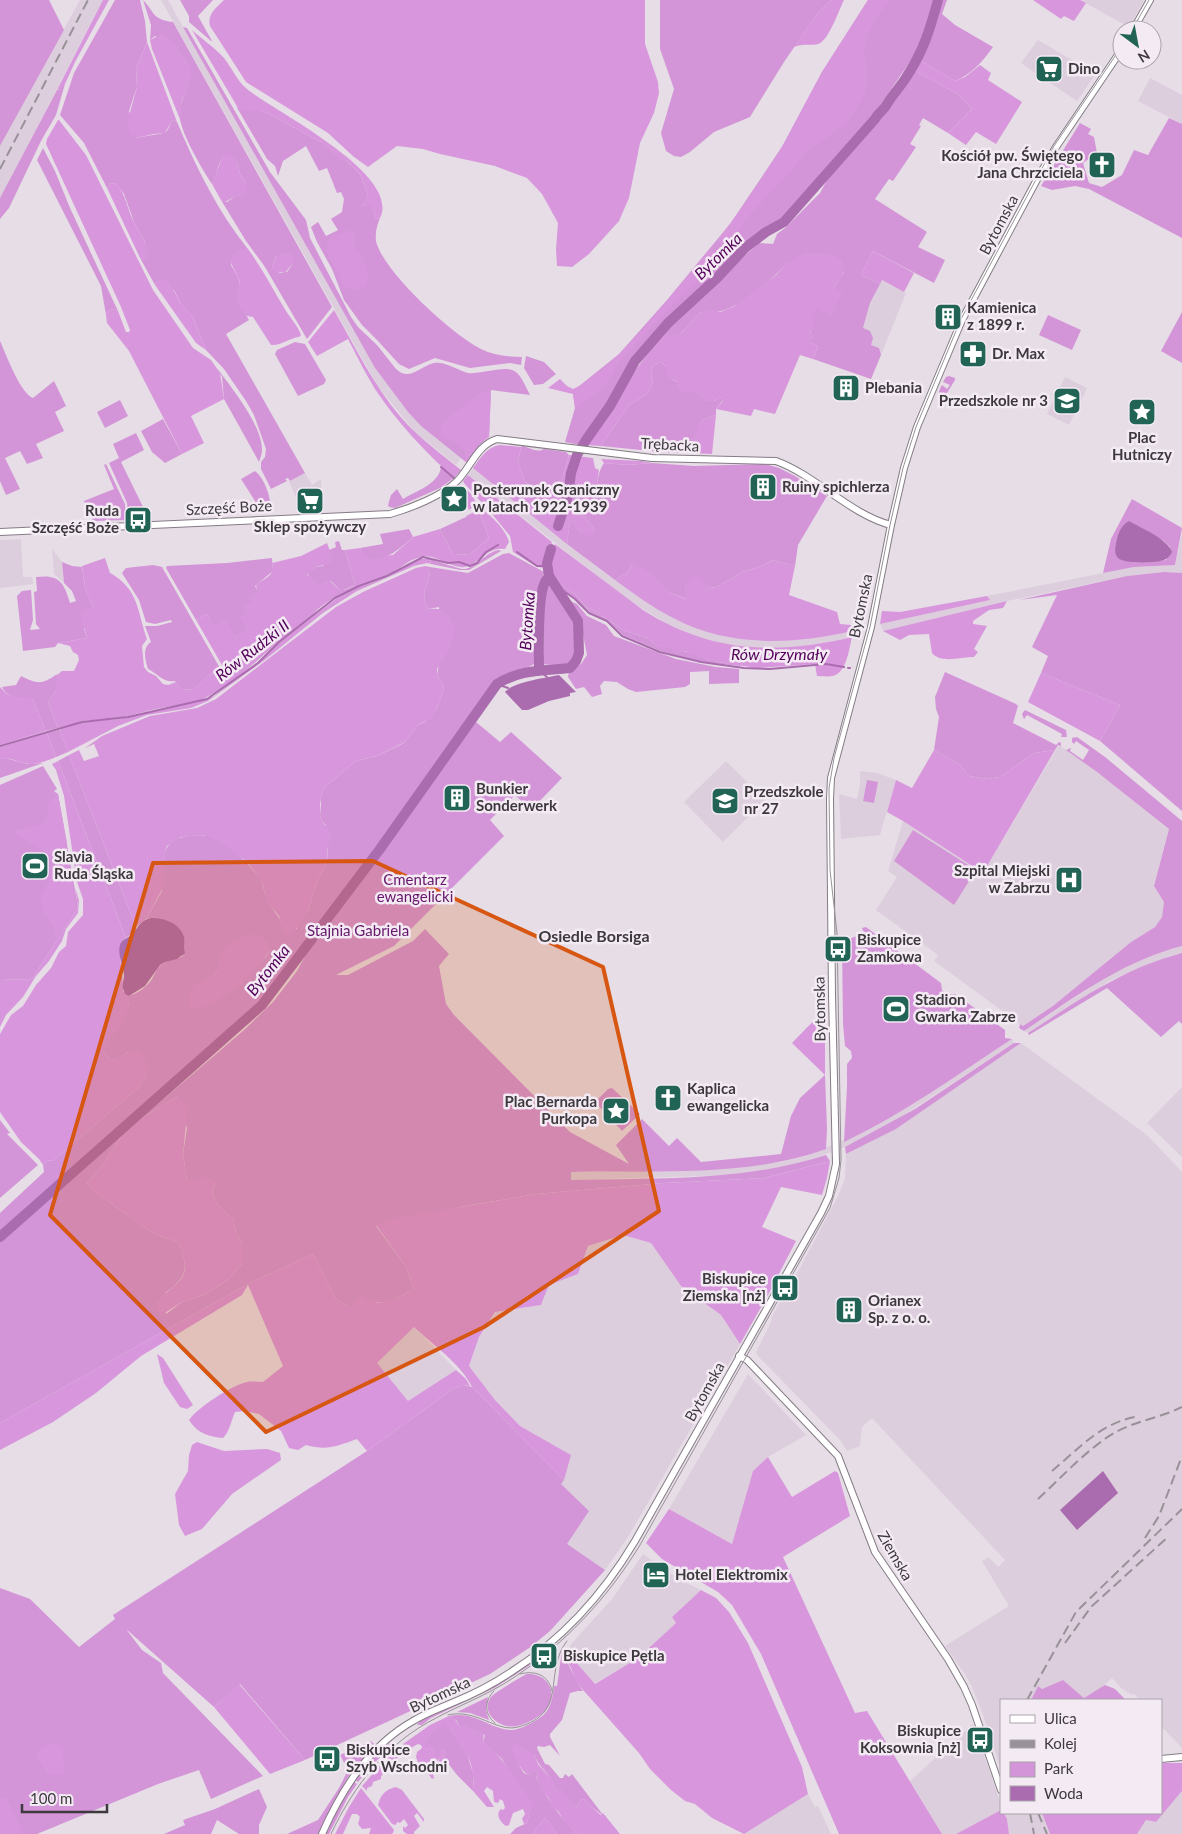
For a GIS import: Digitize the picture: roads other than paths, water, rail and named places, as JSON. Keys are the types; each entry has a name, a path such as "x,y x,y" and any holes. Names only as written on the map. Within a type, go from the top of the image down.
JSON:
{"street":[{"path":"1139,20 1150,0"},
{"name":"Bytomska","path":"322,1834 336,1803 352,1778 370,1756 393,1735 419,1718 469,1696 513,1671 547,1646 590,1604 626,1557 821,1213 833,1182 836,1164 830,788 835,758 871,627 904,468 917,427 962,320 1056,147 1112,64"},
{"name":"Trębacka","path":"453,484 485,445 497,439 652,458 776,461 792,468 874,519 891,525"},
{"name":"Szczęść Boże","path":"0,532 382,515 397,512 438,494 453,484"},
{"name":"Ziemska","path":"740,1356 747,1360 838,1456 875,1552 948,1659 964,1687 1000,1787"},
{"path":"1162,1759 1182,1757"}],"water":[{"path":"1129,521 1154,534 1165,543 1172,552 1170,556 1164,560 1148,562 1133,562 1118,558 1115,551 1118,536 1123,526"},
{"path":"559,675 576,692 570,693 570,696 549,701 528,710 522,710 505,692 522,683"},
{"path":"151,918 166,920 179,928 184,937 185,953 177,959 160,965 145,986 129,996 125,993 123,987 124,976 119,953 120,945 141,923"},
{"path":"1103,1471 1118,1493 1077,1530 1060,1510"}],"waterway":[{"name":"Bytomka","path":"558,526 568,496 571,473 577,455 610,406 635,361 668,323 717,278 745,248 766,232 784,222 884,108 905,80 918,57 938,0"},
{"path":"441,467 454,478"},
{"name":"Rów Rudzki II","path":"0,746 82,722 128,717 207,699 258,663 279,642 335,598 359,586 387,576 423,557 448,563 459,562 470,566 477,563 486,552 498,545"},
{"name":"Bytomka","path":"0,1237 262,1005 380,849 497,684 523,673 570,668 576,661 579,653 578,621 549,576 547,563 551,549"},
{"path":"517,552 537,566 547,566"},
{"name":"Bytomka","path":"539,671 539,625 542,589 549,576"},
{"name":"Rów Drzymały","path":"555,585 575,599 589,613 607,621 622,636 660,652 701,662 744,668 770,669 826,664 844,667"},
{"path":"539,671 547,677"},
{"path":"497,684 508,688"}],"tram line":[{"path":"1138,20 1149,0"},
{"path":"331,1834 361,1782 387,1753 402,1740 418,1728 483,1695 530,1666 566,1636 599,1602 640,1545 830,1208 839,1178 841,1160 837,933 830,870 829,788 834,758 870,627 903,468 916,427 961,319 1054,146 1112,61"},
{"path":"448,1715 468,1715 510,1728 534,1721 544,1712 550,1702 556,1666 560,1653 567,1641"},
{"path":"520,1674 536,1673 540,1675 548,1681 552,1691"},
{"path":"494,1691 488,1699 487,1712 495,1723"}],"railway":[{"path":"0,169 88,0"},
{"path":"1038,1499 1084,1456 1114,1433 1130,1425 1182,1407"},
{"path":"1052,1471 1100,1431 1123,1420 1135,1417"},
{"path":"1145,1538 1159,1516 1182,1456"},
{"path":"1028,1699 1076,1612 1182,1509"},
{"path":"1065,1643 1091,1607 1169,1536"},
{"path":"1030,1814 1034,1834"},
{"path":"1038,1814 1047,1834"}],"place":[{"name":"Dino","path":"1049,69"},
{"name":"Kościół pw. Świętego Jana Chrzciciela","path":"1102,165"},
{"name":"Kamienica z 1899 r.","path":"948,317"},
{"name":"Dr. Max","path":"973,354"},
{"name":"Plebania","path":"846,388"},
{"name":"Przedszkole nr 3","path":"1067,401"},
{"name":"Plac Hutniczy","path":"1142,412"},
{"name":"Ruiny spichlerza","path":"763,487"},
{"name":"Posterunek Graniczny w latach 1922-1939","path":"454,499"},
{"name":"Sklep spożywczy","path":"310,501"},
{"name":"Ruda Szczęść Boże","path":"138,520"},
{"name":"Bunkier Sonderwerk","path":"457,798"},
{"name":"Przedszkole nr 27","path":"725,801"},
{"name":"Slavia Ruda Śląska","path":"35,866"},
{"name":"Szpital Miejski w Zabrzu","path":"1069,880"},
{"name":"Biskupice Zamkowa","path":"838,949"},
{"name":"Stadion Gwarka Zabrze","path":"896,1009"},
{"name":"Kaplica ewangelicka","path":"668,1098"},
{"name":"Plac Bernarda Purkopa","path":"616,1111"},
{"name":"Biskupice Ziemska [nż]","path":"785,1288"},
{"name":"Orianex Sp. z o. o.","path":"849,1310"},
{"name":"Hotel Elektromix","path":"656,1575"},
{"name":"Biskupice Pętla","path":"544,1656"},
{"name":"Biskupice Koksownia [nż]","path":"980,1740"},
{"name":"Biskupice Szyb Wschodni","path":"327,1759"}],"district":[{"name":"Osiedle Borsiga","path":"594,936"}],"park label":[{"name":"Cmentarz ewangelicki","path":"415,888"},
{"name":"Stajnia Gabriela","path":"358,931"}]}
